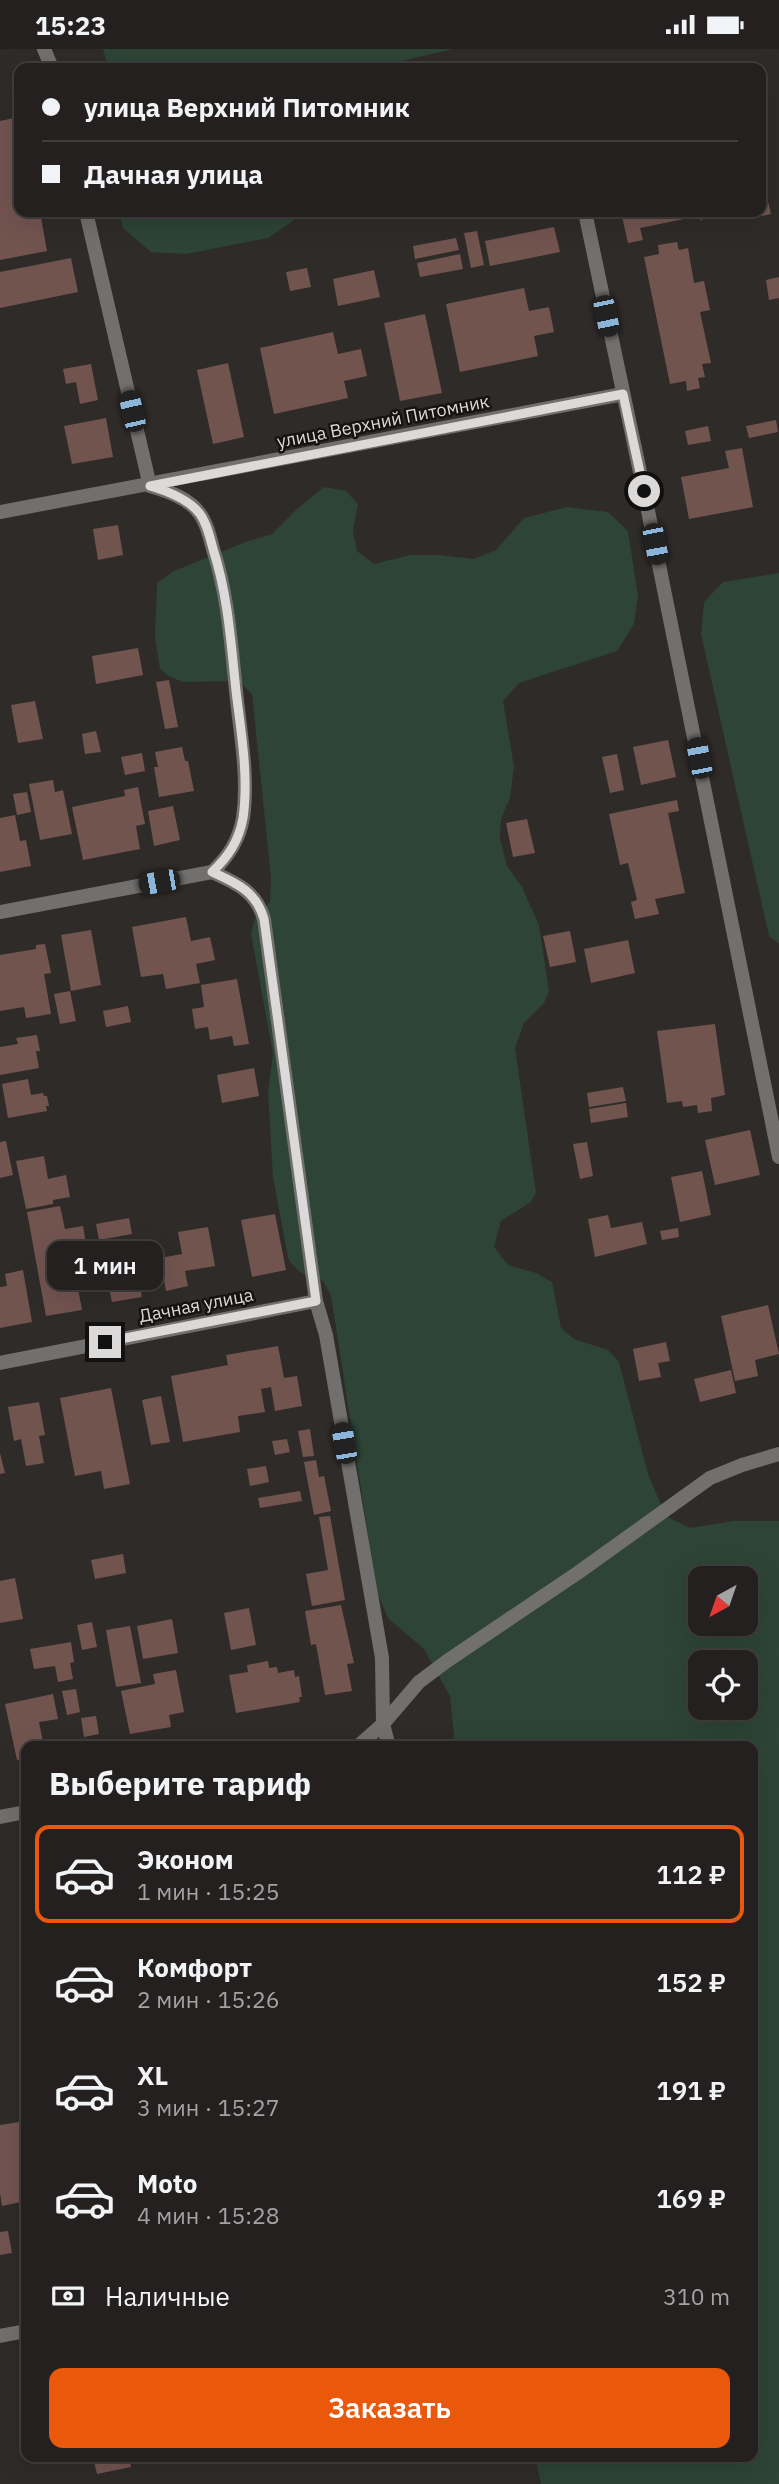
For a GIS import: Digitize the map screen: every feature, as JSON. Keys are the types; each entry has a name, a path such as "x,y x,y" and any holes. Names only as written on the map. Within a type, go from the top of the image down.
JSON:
{"street":[{"path":"0,912 212,872 226,859 236,843 243,818 241,736 229,623 220,571 207,527 199,512 169,492 150,486 87,217"},
{"path":"586,217 779,1157"},
{"name":"улица Верхний Питомник","path":"0,512 150,486 623,394"},
{"path":"212,872 235,882 251,894 260,906 264,919 316,1301 326,1335 382,1658 383,1724 387,1741"},
{"name":"Дачная улица","path":"0,1363 316,1301"},
{"path":"364,1741 383,1724 419,1682 710,1478 779,1454"},
{"path":"0,1817 21,1813"},
{"path":"0,2336 21,2332"}],"green space":[{"path":"103,49 453,49 397,63 107,63"},
{"path":"120,217 296,217 268,238 186,254 151,252 123,228"},
{"path":"324,487 346,491 358,504 353,531 357,551 374,564 410,555 474,559 496,550 524,518 567,507 608,512 628,531 638,596 634,624 617,651 519,683 503,701 514,767 510,798 501,819 500,839 507,866 522,887 539,925 549,992 544,1003 524,1023 515,1048 536,1193 531,1202 501,1221 494,1247 508,1265 536,1273 552,1282 561,1328 574,1339 608,1350 619,1362 648,1474 666,1516 690,1528 733,1521 779,1521 779,2484 541,2484 536,2462 758,2462 758,1741 454,1741 450,1696 424,1649 388,1618 377,1592 331,1296 323,1281 303,1274 288,1258 273,1177 268,1092 273,1054 251,934 255,918 270,902 271,878 252,694 239,681 183,682 168,676 160,669 155,637 157,583 174,571 272,534"},
{"path":"779,573 779,944 769,936 701,634 704,602 723,582"}],"building":[{"path":"14,118 14,217 41,217 47,251 0,260 0,121"},
{"path":"766,194 771,214 766,215"},
{"path":"622,217 694,217 640,228 643,240 628,243"},
{"path":"554,227 560,252 490,266 485,241"},
{"path":"477,231 484,265 471,268 464,233"},
{"path":"456,238 459,250 415,259 413,246"},
{"path":"677,242 679,250 688,248 694,283 704,281 710,310 700,312 711,363 702,364 705,377 698,378 700,388 687,391 686,381 670,384 644,257 659,254 658,245"},
{"path":"460,254 463,269 420,277 417,263"},
{"path":"71,258 78,292 0,308 0,272"},
{"path":"307,268 311,287 290,291 286,272"},
{"path":"374,270 380,297 338,306 333,279"},
{"path":"779,277 779,298 769,300 766,280"},
{"path":"524,288 529,311 549,307 554,332 534,336 538,356 460,372 446,304"},
{"path":"425,314 442,393 400,401 384,323"},
{"path":"333,332 338,354 361,349 367,376 344,381 348,398 274,414 260,348"},
{"path":"228,363 244,437 213,444 197,370"},
{"path":"91,364 98,400 80,404 76,382 66,384 63,369"},
{"path":"106,418 113,457 72,464 64,426"},
{"path":"776,420 778,432 749,438 746,426"},
{"path":"708,426 711,441 688,445 685,431"},
{"path":"742,448 753,507 689,519 681,477 729,468 725,451"},
{"path":"118,525 123,555 98,560 93,529"},
{"path":"138,648 143,675 96,684 92,656"},
{"path":"169,680 178,727 165,729 156,682"},
{"path":"35,701 43,739 18,743 11,705"},
{"path":"96,731 101,752 85,754 82,734"},
{"path":"668,740 676,777 641,785 633,747"},
{"path":"182,747 185,761 188,761 194,791 159,797 154,767 158,767 155,752"},
{"path":"142,753 145,771 125,775 121,757"},
{"path":"617,754 624,790 610,793 602,757"},
{"path":"53,780 55,792 63,790 72,834 40,840 29,784"},
{"path":"138,787 145,824 136,826 140,849 83,860 72,807 125,796 124,790"},
{"path":"27,792 31,812 17,815 13,794"},
{"path":"677,800 679,811 668,813 685,893 655,899 659,914 635,919 631,902 637,900 628,863 620,865 609,814"},
{"path":"173,806 180,840 154,846 148,811"},
{"path":"15,815 20,841 26,840 31,866 0,872 0,818"},
{"path":"527,819 535,853 513,857 506,823"},
{"path":"186,917 191,941 210,937 215,960 196,964 200,983 166,989 163,974 141,977 132,927"},
{"path":"91,930 101,985 71,991 61,935"},
{"path":"570,931 576,962 550,967 543,936"},
{"path":"628,940 635,973 591,983 584,949"},
{"path":"45,944 51,973 44,974 51,1014 26,1018 24,1007 0,1011 0,955 36,949 36,945"},
{"path":"237,979 249,1044 234,1046 232,1036 210,1040 208,1027 195,1029 192,1009 204,1007 201,985"},
{"path":"70,991 76,1021 60,1024 54,994"},
{"path":"128,1006 131,1022 106,1027 103,1011"},
{"path":"715,1024 725,1095 711,1098 712,1111 698,1113 697,1105 683,1107 682,1101 667,1103 657,1031"},
{"path":"37,1035 39,1068 0,1075 0,1047 18,1044 16,1038"},
{"path":"254,1068 259,1096 222,1103 217,1075"},
{"path":"28,1079 31,1095 43,1093 47,1096 47,1111 8,1118 2,1084"},
{"path":"623,1087 626,1101 589,1107 587,1093"},
{"path":"626,1103 628,1117 591,1123 589,1109"},
{"path":"750,1130 760,1175 715,1185 705,1140"},
{"path":"6,1141 13,1175 0,1178 0,1142"},
{"path":"587,1142 593,1176 580,1179 573,1144"},
{"path":"44,1156 48,1179 66,1175 70,1197 53,1200 53,1204 26,1209 16,1161"},
{"path":"702,1171 711,1215 680,1222 671,1177"},
{"path":"60,1206 65,1229 83,1226 87,1249 94,1247 100,1279 77,1283 82,1310 46,1316 27,1212"},
{"path":"275,1214 286,1270 252,1277 241,1220"},
{"path":"608,1215 611,1228 642,1222 647,1244 595,1257 588,1219"},
{"path":"129,1218 132,1234 99,1240 96,1224"},
{"path":"208,1227 215,1266 185,1271 188,1286 166,1291 160,1258 182,1254 178,1232"},
{"path":"678,1228 679,1237 662,1240 660,1231"},
{"path":"135,1258 142,1297 112,1302 104,1264"},
{"path":"23,1270 32,1322 0,1328 0,1287 7,1286 5,1274"},
{"path":"768,1305 779,1354 755,1360 758,1376 735,1381 721,1316"},
{"path":"666,1342 670,1361 658,1363 661,1377 639,1381 633,1349"},
{"path":"278,1346 284,1378 297,1376 302,1406 275,1411 271,1387 261,1389 265,1412 238,1416 240,1432 183,1442 171,1376 228,1365 226,1355"},
{"path":"731,1370 736,1393 700,1402 694,1379"},
{"path":"111,1388 130,1484 104,1489 101,1471 75,1476 60,1398"},
{"path":"161,1396 170,1442 151,1445 142,1400"},
{"path":"39,1402 45,1435 39,1436 44,1463 26,1466 21,1439 14,1441 8,1407"},
{"path":"310,1429 314,1456 303,1457 298,1431"},
{"path":"287,1439 290,1452 275,1455 272,1441"},
{"path":"0,1453 5,1473 0,1474"},
{"path":"316,1460 319,1477 324,1476 331,1511 314,1515 304,1462"},
{"path":"266,1466 269,1482 250,1486 247,1469"},
{"path":"300,1491 302,1501 260,1508 258,1498"},
{"path":"330,1516 345,1600 312,1606 306,1574 328,1570 319,1517"},
{"path":"123,1554 126,1573 95,1579 91,1560"},
{"path":"15,1578 23,1619 0,1623 0,1581"},
{"path":"341,1605 354,1663 347,1664 352,1691 325,1695 316,1644 311,1645 305,1611"},
{"path":"249,1608 256,1645 231,1650 224,1613"},
{"path":"172,1619 178,1653 143,1659 137,1626"},
{"path":"92,1622 97,1647 82,1650 77,1625"},
{"path":"130,1626 141,1683 116,1687 106,1630"},
{"path":"71,1642 74,1662 70,1663 73,1679 58,1682 55,1666 34,1669 30,1649"},
{"path":"268,1661 269,1668 277,1667 278,1673 294,1670 295,1677 299,1676 302,1697 299,1697 300,1702 236,1713 229,1675 248,1672 247,1665"},
{"path":"176,1670 184,1712 169,1715 171,1727 130,1734 121,1691 155,1684 153,1674"},
{"path":"76,1689 80,1712 67,1715 62,1691"},
{"path":"53,1694 58,1719 39,1722 43,1741 21,1741 21,1759 17,1760 5,1704"},
{"path":"96,1716 99,1734 84,1737 81,1718"},
{"path":"21,2122 21,2202 2,2206 0,2193 0,2125"},
{"path":"8,2231 12,2253 0,2255 0,2232"},
{"path":"94,2462 130,2462 131,2467 97,2474"}],"route":[{"path":"105,1342 316,1301 264,919 260,906 251,894 235,882 212,872 226,859 236,843 243,818 241,736 229,623 220,571 207,527 199,512 169,492 150,486 623,394 644,491"}]}
